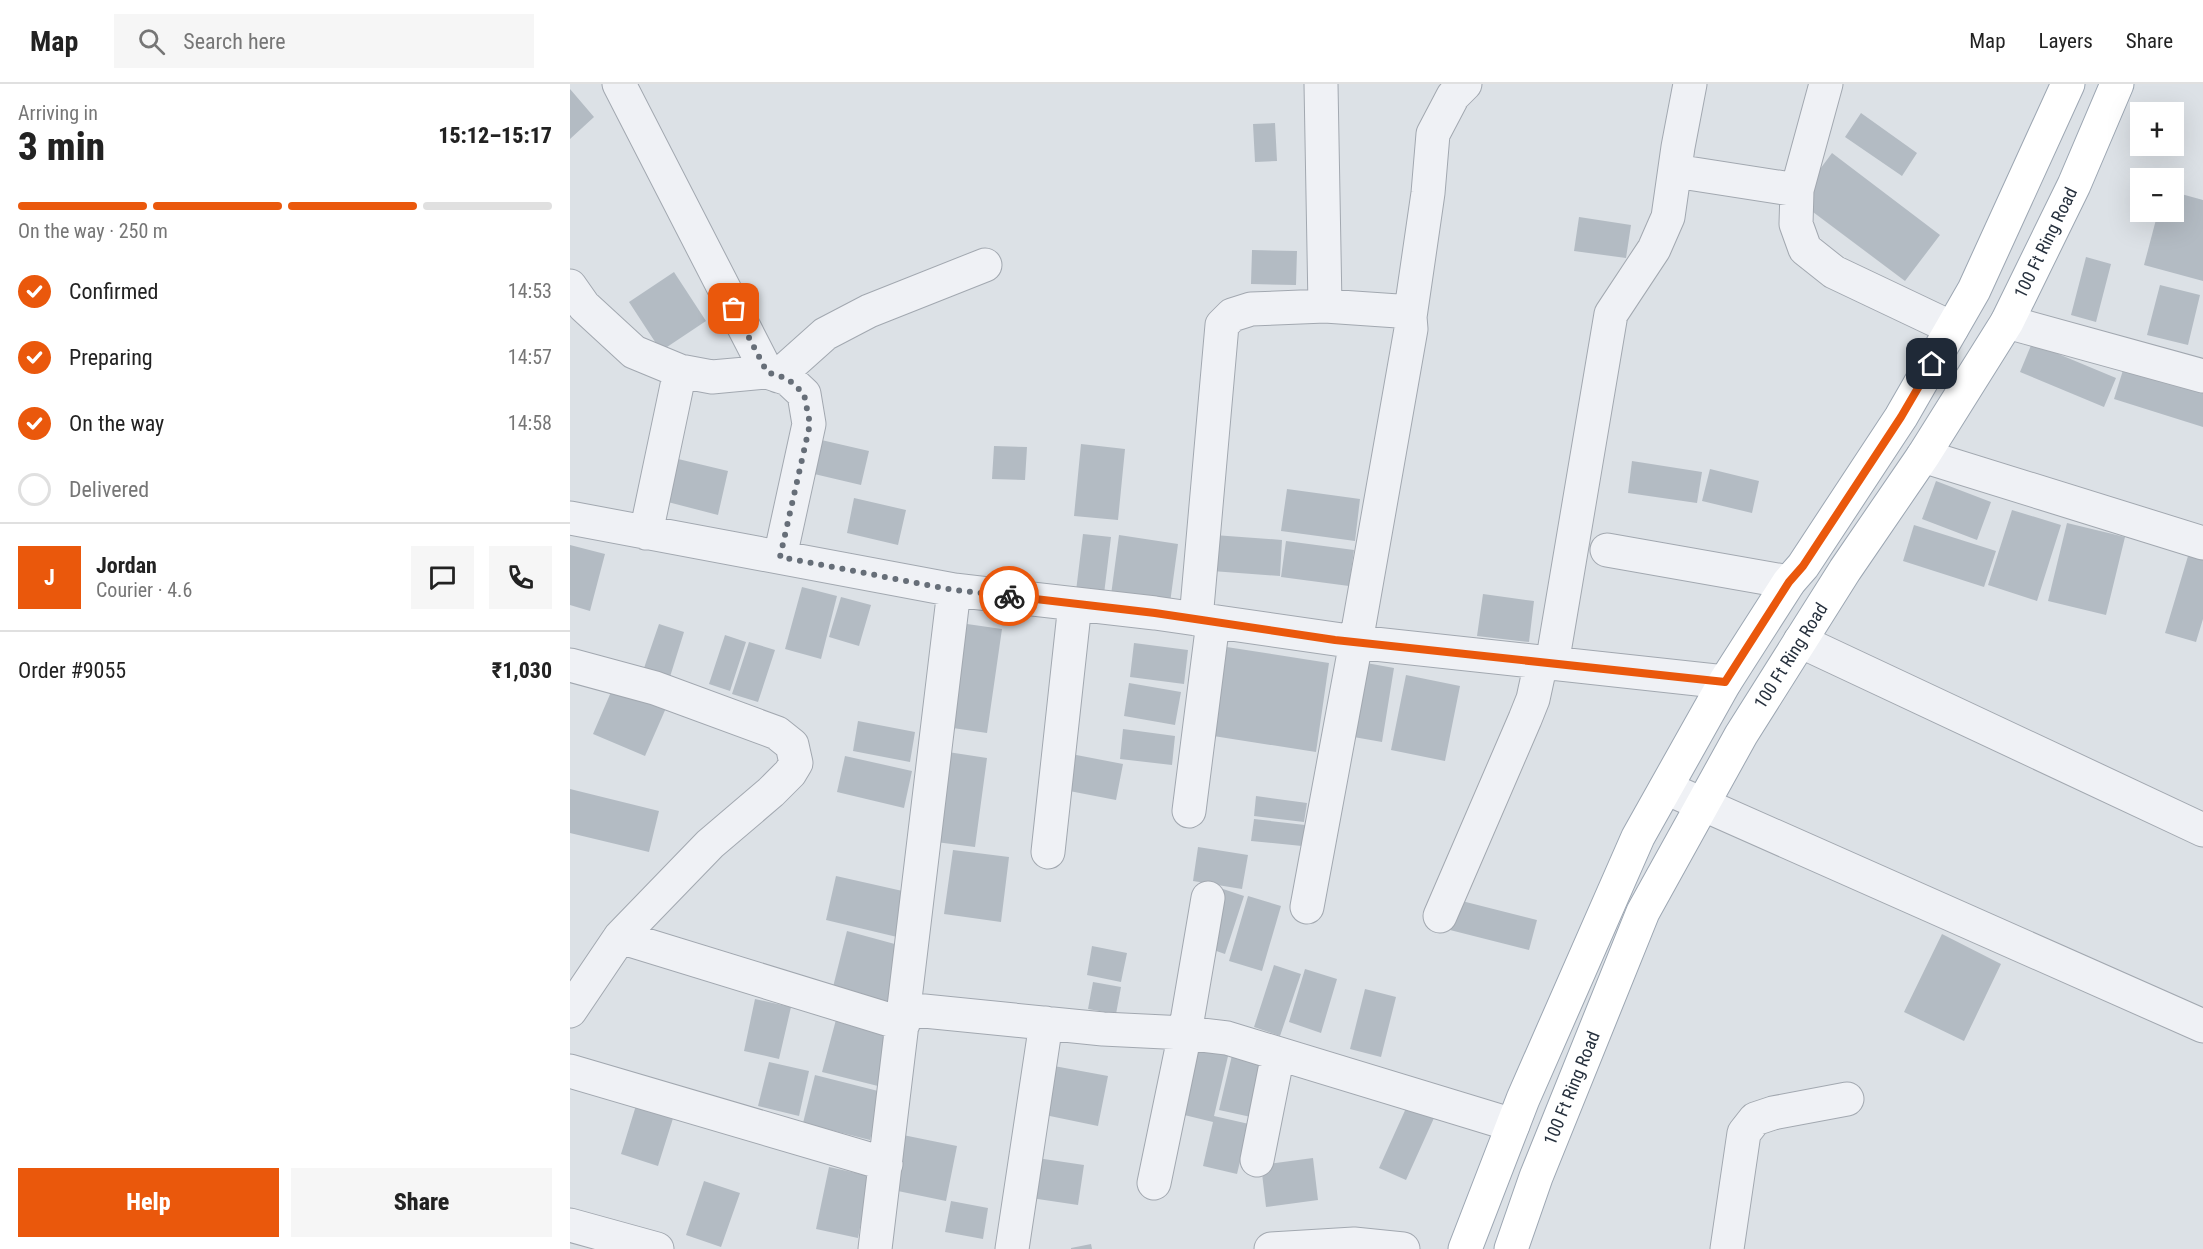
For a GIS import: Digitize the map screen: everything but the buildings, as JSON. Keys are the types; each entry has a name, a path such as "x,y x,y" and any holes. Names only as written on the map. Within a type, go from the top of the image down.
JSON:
{"main road":[{"path":"1465,1249 1513,1125 1638,837 1725,682 1789,582 1803,566 1901,417 1952,328 1978,280 2068,84"},
{"name":"100 Ft Ring Road","path":"1515,1248 1536,1177 1642,912 1741,735 1845,570 1923,456 2007,322 2074,185 2117,84"}],"street":[{"path":"619,84 772,374"},
{"path":"1321,84 1325,306"},
{"path":"1306,907 1356,642 1411,329 1410,316 1428,193 1433,134 1453,96 1464,84"},
{"path":"1440,916 1525,720 1547,663 1611,314 1654,249 1668,217 1690,84"},
{"path":"1826,84 1797,190 1796,224 1805,249 1834,272 1952,328"},
{"path":"1674,171 1797,190"},
{"path":"772,374 825,334 869,311 985,265"},
{"path":"570,286 584,306 634,352 680,371 712,377 772,374 788,379 804,394 810,424 780,557"},
{"path":"1189,811 1205,620 1222,325 1233,315 1251,309 1325,306 1398,311 1410,316"},
{"path":"2007,322 2203,376"},
{"path":"646,533 680,371"},
{"path":"1923,456 2203,543"},
{"path":"570,518 954,590 1205,620 1356,642 1725,682"},
{"path":"1607,550 1789,582"},
{"path":"875,1249 954,590"},
{"path":"1048,852 1075,604"},
{"path":"1800,641 2203,830"},
{"path":"570,665 655,688 777,733 792,745 796,763 771,792 710,844 620,937 570,1011"},
{"path":"1666,788 2203,1026"},
{"path":"1154,1183 1185,1033 1208,898"},
{"path":"620,937 903,1016 1046,1023 1227,1038 1513,1125"},
{"path":"1012,1249 1046,1023"},
{"path":"1257,1160 1278,1054"},
{"path":"570,1071 886,1164"},
{"path":"1727,1249 1744,1133 1755,1119 1773,1113 1848,1100"},
{"path":"570,1225 657,1249"},
{"path":"1271,1249 1354,1244 1403,1249"}],"way so far":[{"path":"734,309 767,372 788,379 804,394 810,424 780,557 954,590 1009,596"}],"route":[{"path":"1009,596 1155,613 1335,640 1725,682 1789,582 1803,566 1901,417 1932,364"}]}
